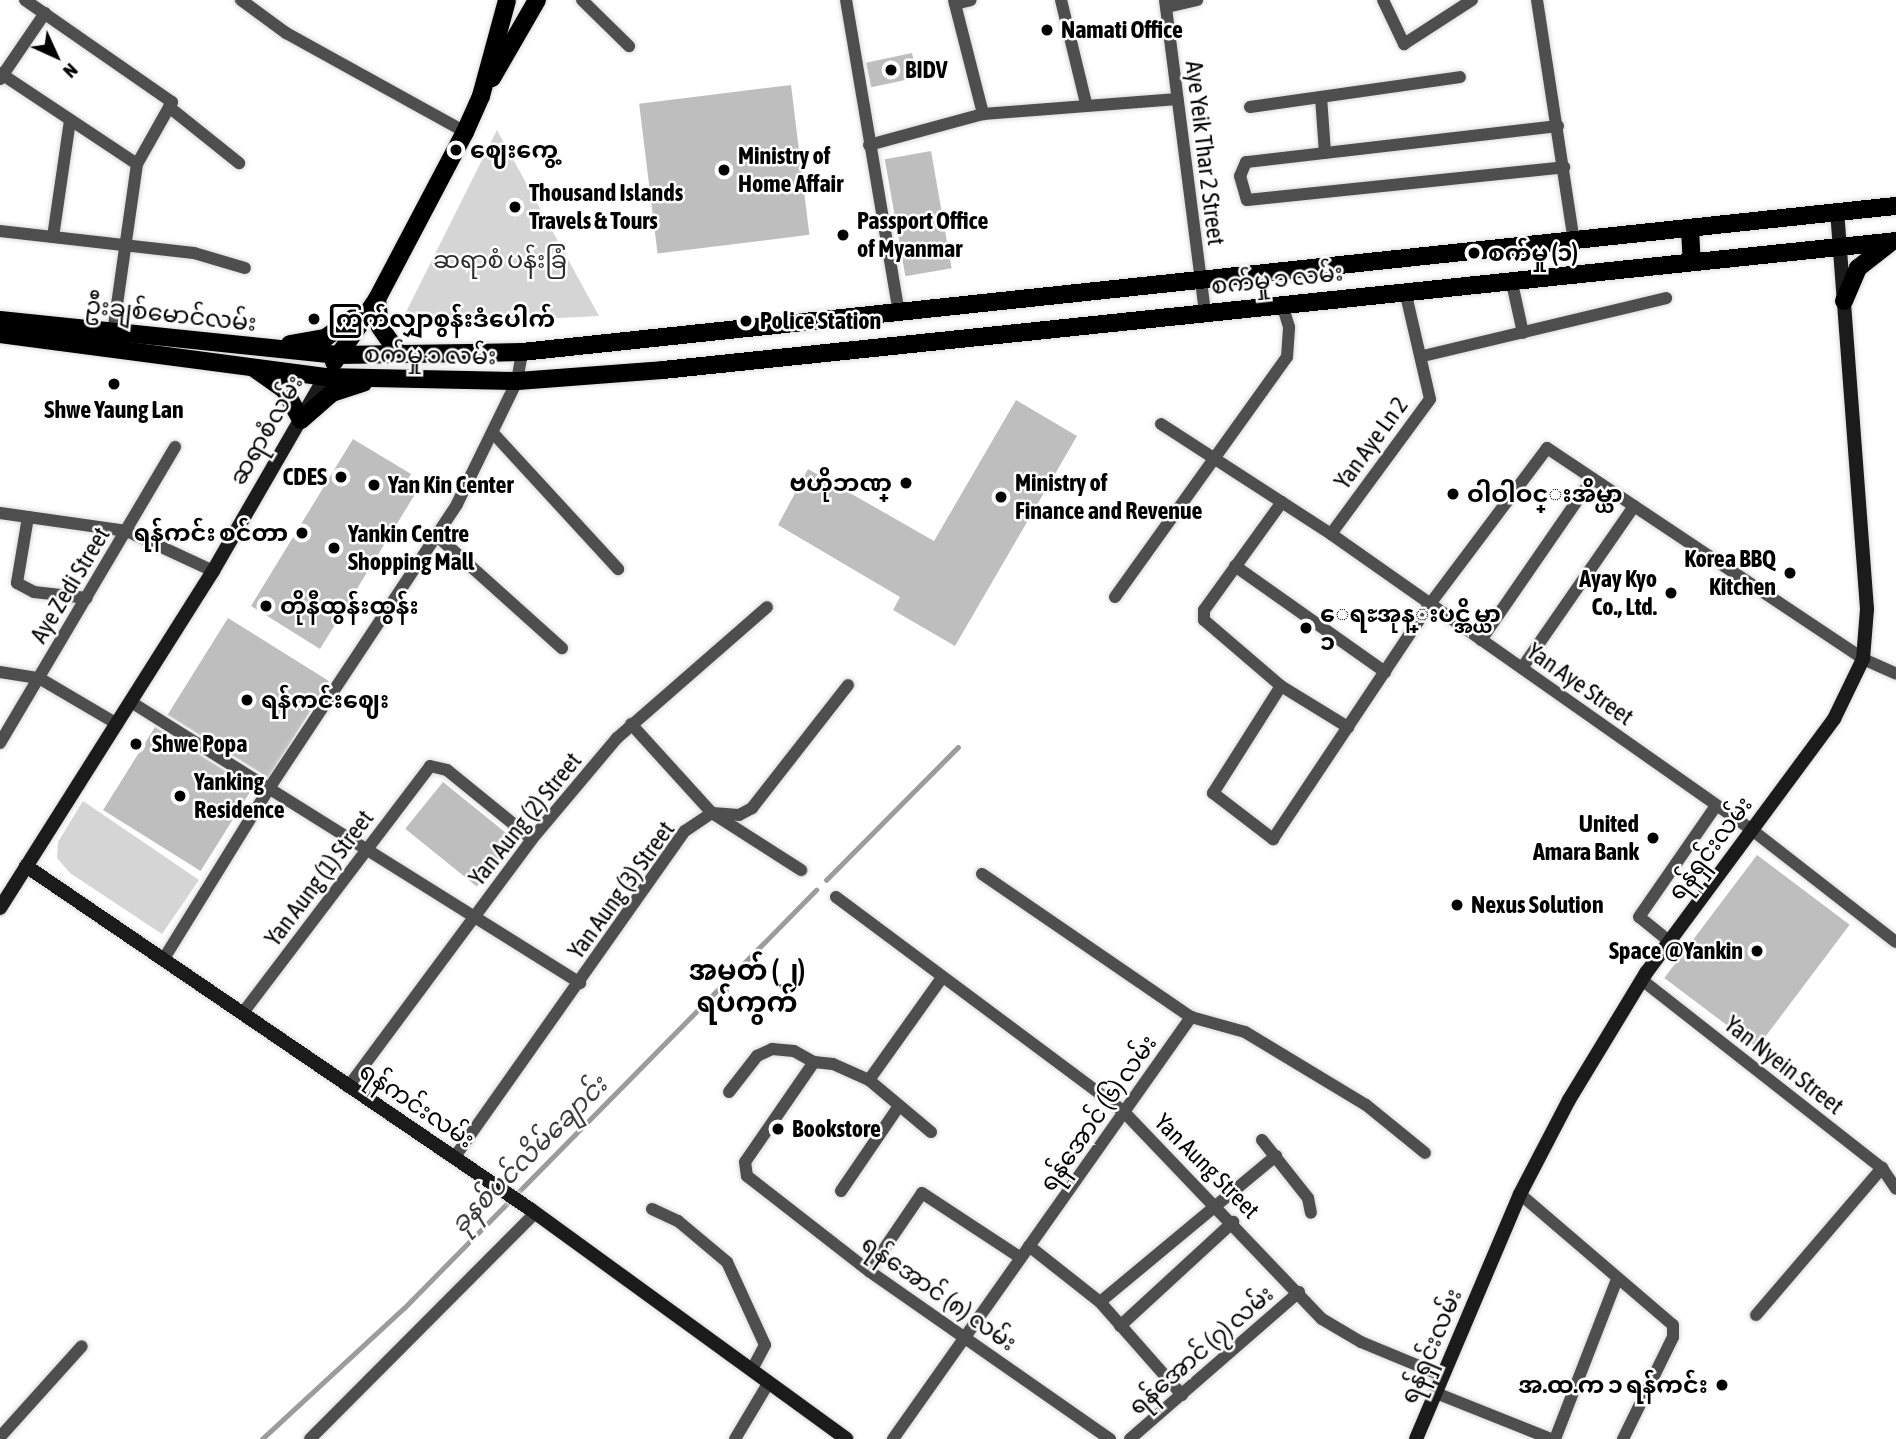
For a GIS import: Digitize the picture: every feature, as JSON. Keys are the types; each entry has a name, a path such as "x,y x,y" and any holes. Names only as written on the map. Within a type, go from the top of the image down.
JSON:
{"main road":[{"name":"ဆရာစံလမ်း","path":"0,908 213,571 338,355 377,299 465,132 481,96 507,0"},
{"path":"481,96 537,0"},
{"name":"စက်မှု ၁ လမ်း","path":"338,355 523,352 686,337 1200,279 1574,243 1896,206"},
{"name":"ရန်ရှင်းလမ်း","path":"1416,1439 1520,1194 1642,980 1834,719 1863,659 1867,609 1837,212"},
{"path":"1690,229 1692,262"},
{"path":"1844,301 1865,259 1896,241"},
{"name":"စက်မှု ၁ လမ်း","path":"325,377 526,380 663,370 945,337 1513,282 1896,241"},
{"path":"1535,246 1539,279"},
{"path":"1380,262 1384,293"},
{"path":"1070,294 1077,326"},
{"path":"377,299 380,327 399,354"},
{"path":"245,355 325,338 377,299"},
{"path":"942,308 945,337"},
{"name":"ဦးချစ်မောင်လမ်း","path":"0,320 113,333 245,355 325,377"},
{"name":"ဦးချစ်မောင်လမ်း","path":"0,334 245,355 338,355"},
{"path":"245,355 284,389 302,420 332,393 397,379"},
{"name":"ရန်ကင်းလမ်း","path":"26,866 514,1198 846,1439"}],"street":[{"path":"25,0 170,104 239,163"},
{"path":"241,0 286,33 465,132"},
{"path":"582,0 629,46"},
{"path":"846,0 899,312"},
{"path":"971,0 955,2 983,114"},
{"path":"1061,0 1086,103"},
{"path":"1166,4 1197,0"},
{"path":"1383,0 1404,44 1472,0"},
{"path":"1537,0 1574,243"},
{"name":"Aye Yeik Thar 2 Street","path":"1166,4 1205,311"},
{"path":"45,13 0,75 137,164"},
{"path":"1250,107 1460,77"},
{"path":"1321,97 1325,153"},
{"path":"869,145 983,114 1086,103 1177,99"},
{"path":"113,333 137,164 170,104"},
{"path":"52,237 70,120"},
{"path":"1558,126 1246,162 1240,176 1247,200 1564,167"},
{"path":"0,231 194,253 245,268"},
{"path":"1513,282 1523,333"},
{"name":"Yan Aye Ln 2","path":"1331,534 1430,398 1423,356 1405,291"},
{"path":"1423,356 1666,298"},
{"path":"1115,597 1287,357 1289,327 1282,304"},
{"path":"163,960 270,787 437,536 493,433 526,380 523,352"},
{"name":"Yan Aye Street","path":"1161,424 1331,534 1752,830 1896,942"},
{"path":"493,433 618,569"},
{"name":"Aye Zedi Street","path":"0,743 176,447"},
{"path":"1281,686 1213,793 1270,838 1430,604 1546,448 1863,659 1896,674"},
{"path":"1481,640 1592,479"},
{"path":"1282,502 1204,610 1204,620 1281,686 1348,727"},
{"path":"1522,668 1634,506"},
{"path":"0,513 127,531 213,571"},
{"path":"28,517 16,583 34,592 87,598"},
{"path":"437,536 562,648"},
{"path":"1235,566 1385,672"},
{"name":"Yan Aung (2) Street","path":"348,1087 532,839 631,724 767,607"},
{"path":"0,672 39,678 117,724"},
{"path":"712,813 739,815 752,808 848,685"},
{"path":"131,702 580,983"},
{"path":"631,724 712,813 801,870"},
{"name":"Yan Aung (1) Street","path":"242,1014 430,766 447,770 532,839"},
{"path":"1669,941 1639,917 1716,806"},
{"name":"Yan Aung (3) Street","path":"454,1158 685,831 712,813"},
{"path":"982,874 1191,1017 1245,1032 1366,1105 1425,1153"},
{"name":"Yan Aung Street","path":"836,897 941,979 1124,1112 1218,1205 1322,1319 1361,1342 1443,1376"},
{"path":"869,1080 941,979"},
{"name":"Yan Nyein Street","path":"1642,980 1882,1168 1895,1184"},
{"name":"ရန်အောင် (၆) လမ်း","path":"893,1439 1191,1017"},
{"path":"729,1092 757,1056 772,1049 794,1051 814,1062 833,1064 869,1080 931,1132"},
{"name":"ရန်အောင် (၈) လမ်း","path":"814,1062 745,1162 747,1176 869,1271 1110,1439"},
{"path":"841,1191 899,1106"},
{"path":"1262,1140 1308,1198 1311,1213"},
{"path":"1100,1302 1276,1156"},
{"path":"1756,1315 1882,1168"},
{"path":"869,1271 922,1193 1021,1258"},
{"path":"1520,1194 1675,1330 1623,1439"},
{"path":"652,1209 678,1221 727,1262 765,1345 752,1369"},
{"path":"310,1439 534,1213"},
{"path":"1121,1326 1233,1222"},
{"path":"1029,1246 1100,1302 1182,1395"},
{"path":"1436,1393 1553,1439 1617,1279"},
{"name":"ရန်အောင် (၇) လမ်း","path":"1130,1439 1299,1292"},
{"path":"0,1437 82,1346"},
{"path":"735,1439 769,1382"}],"green space":[{"name":"ဆရာစံ ပန်းခြံ","path":"497,130 599,316 399,326"},
{"path":"83,801 199,880 162,934 70,873 57,858 58,842"}],"building":[{"name":"BIDV","path":"912,53 917,77 871,87 866,63"},
{"name":"Ministry of Home Affair","path":"791,85 809,235 658,254 639,104"},
{"path":"931,151 952,268 905,276 885,159"},
{"name":"Ministry of Finance and Revenue","path":"1016,400 1077,436 955,646 893,610 900,597 778,525 808,469 934,541"},
{"name":"Yankin Centre Shopping Mall","path":"353,439 411,474 405,483 417,491 320,649 251,606"},
{"name":"ရန်ကင်းဈေး","path":"228,618 329,681 269,778 168,715"},
{"name":"Yanking Residence","path":"155,727 253,788 201,871 103,810"},
{"path":"443,782 514,840 477,887 405,829"},
{"name":"Space @Yankin","path":"1757,855 1850,925 1757,1048 1664,978"}],"waterway":[{"name":"ခုနစ်ပင်လိမ်ချောင်း","path":"826,880 958,747"},
{"name":"ခုနစ်ပင်လိမ်ချောင်း","path":"262,1439 404,1308 816,890"}],"place":[{"name":"Namati Office","path":"1047,30"},
{"name":"BIDV","path":"891,70"},
{"name":"ဈေးကွေ့","path":"456,150"},
{"name":"Ministry of Home Affair","path":"724,170"},
{"name":"Thousand Islands Travels & Tours","path":"515,207"},
{"name":"Passport Office of Myanmar","path":"843,235"},
{"name":"စက်မှု (၁)","path":"1474,253"},
{"name":"ကြက်လျှာစွန်းဒံပေါက်","path":"314,319"},
{"name":"Police Station","path":"746,321"},
{"name":"Shwe Yaung Lan","path":"114,384"},
{"name":"CDES","path":"341,477"},
{"name":"ဗဟိုဘဏ္","path":"906,483"},
{"name":"Yan Kin Center","path":"374,485"},
{"name":"ဝါဝါဝင္းအိမ္ယာ","path":"1453,494"},
{"name":"Ministry of Finance and Revenue","path":"1001,497"},
{"name":"ရန်ကင်း စင်တာ","path":"302,533"},
{"name":"Yankin Centre Shopping Mall","path":"334,548"},
{"name":"Korea BBQ Kitchen","path":"1790,573"},
{"name":"Ayay Kyo Co., Ltd.","path":"1671,593"},
{"name":"တိုနီထွန်းထွန်း","path":"266,606"},
{"name":"ေရႊအုန္းပင္အိမ္ယာ ၁","path":"1306,628"},
{"name":"ရန်ကင်းဈေး","path":"247,700"},
{"name":"Shwe Popa","path":"136,744"},
{"name":"Yanking Residence","path":"180,796"},
{"name":"United Amara Bank","path":"1653,838"},
{"name":"Nexus Solution","path":"1457,905"},
{"name":"Space @Yankin","path":"1757,951"},
{"name":"Bookstore","path":"778,1129"},
{"name":"အ.ထ.က ၁ ရန်ကင်း","path":"1722,1385"}],"district":[{"name":"အမှတ် (၂) ရပ်ကွက်","path":"747,986"}]}
